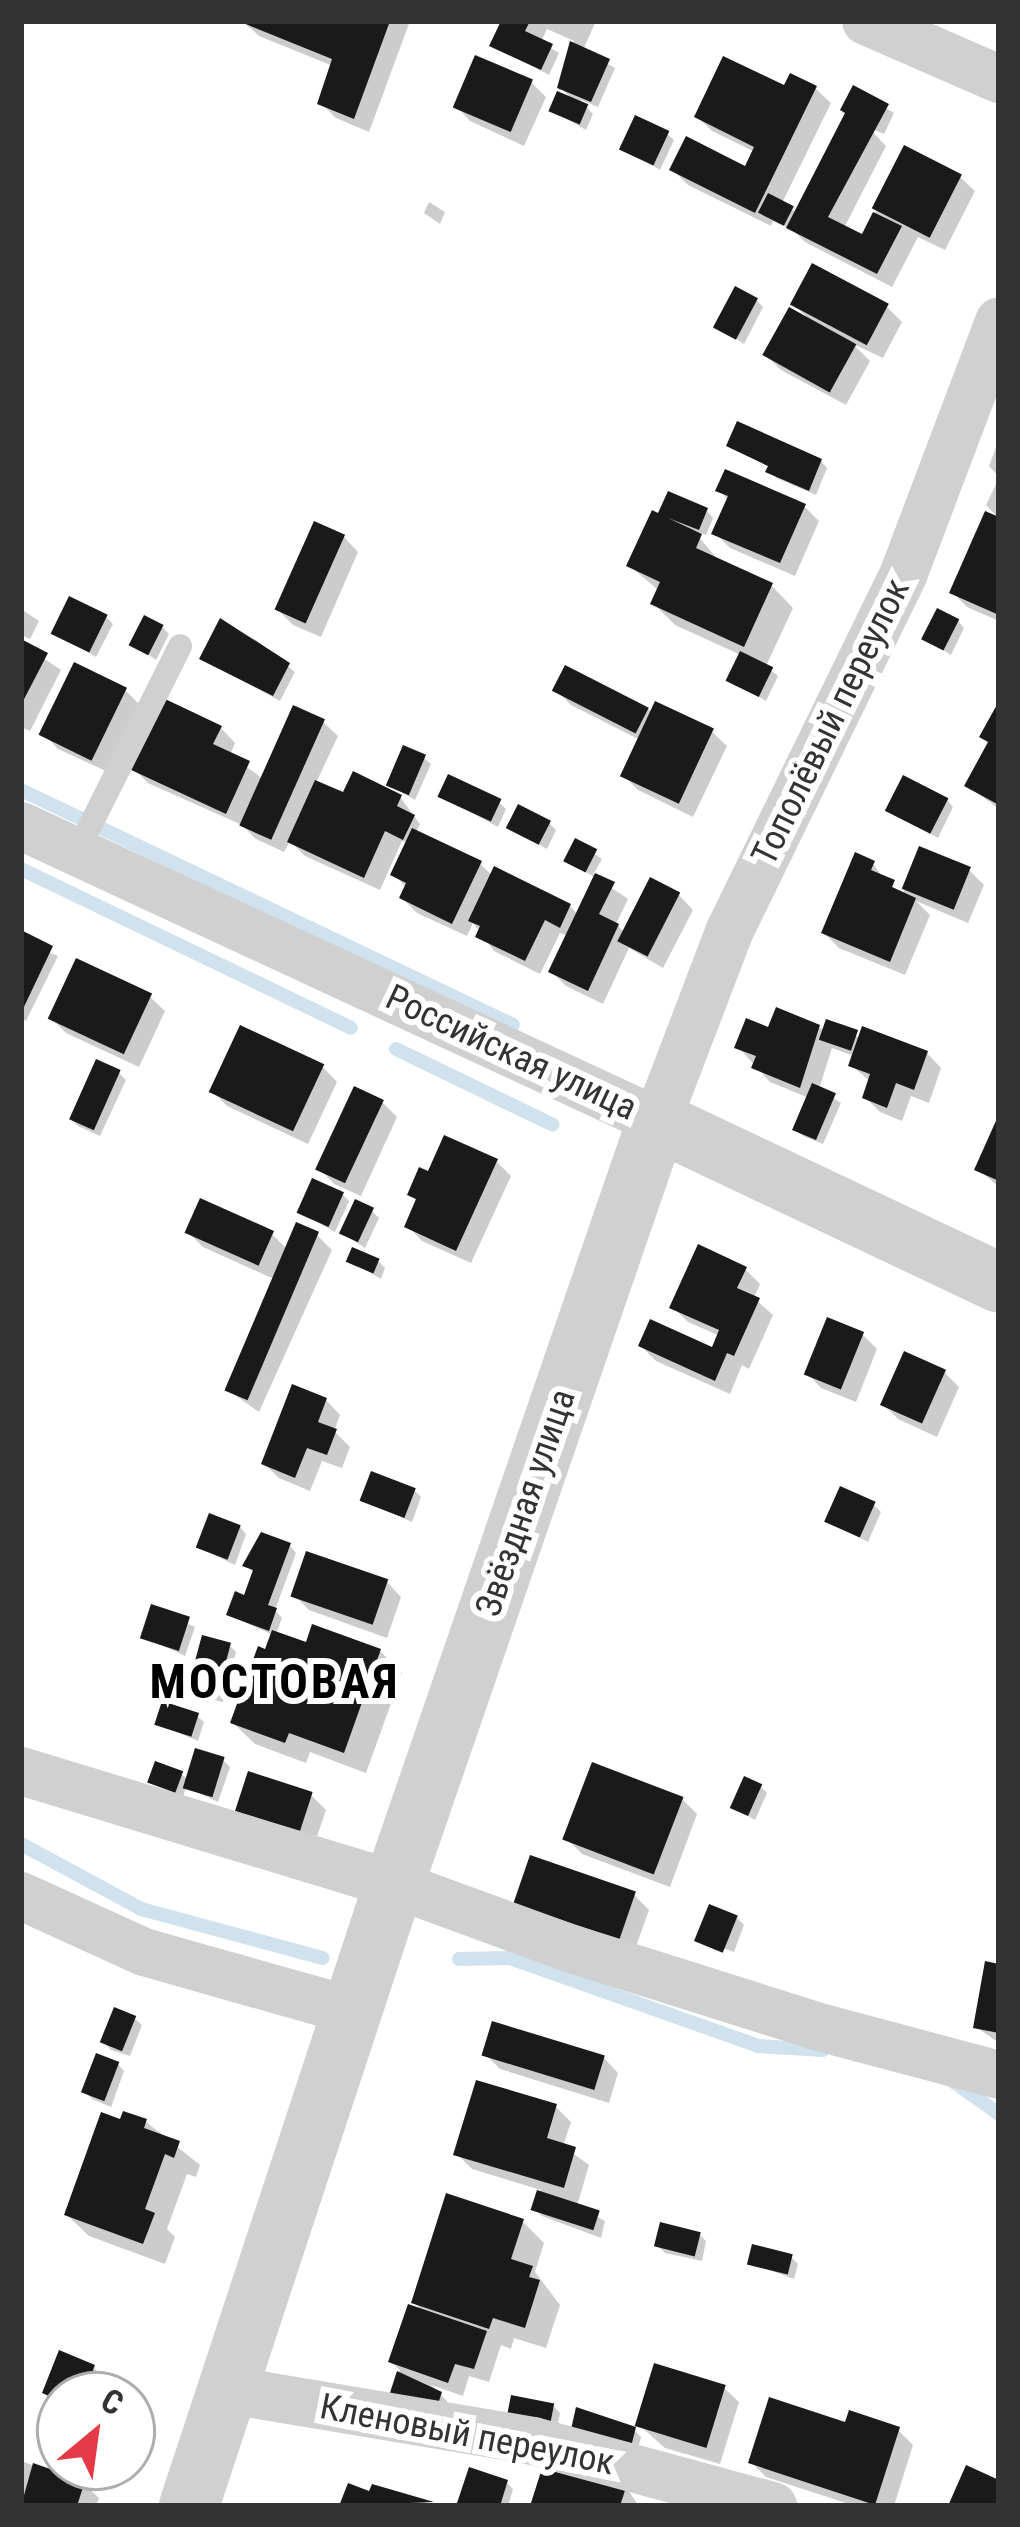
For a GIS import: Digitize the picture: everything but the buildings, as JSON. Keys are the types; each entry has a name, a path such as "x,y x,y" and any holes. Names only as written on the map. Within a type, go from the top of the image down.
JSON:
{"street":[{"path":"866,21 999,79"},
{"name":"Тополёвый переулок","path":"657,1121 730,930 904,573 999,321"},
{"name":"Российская улица","path":"21,826 999,1283"},
{"name":"Звёздная улица","path":"190,2506 356,2012 394,1884 657,1121"},
{"path":"21,1771 394,1884 572,1949 774,2013 999,2075"},
{"path":"21,1896 144,1952 356,2012"},
{"name":"Кленовый переулок","path":"229,2390 533,2441 773,2506"}],"lane":[{"path":"77,852 179,646"}],"waterway":[{"path":"21,790 513,1025"},
{"path":"21,869 351,1028"},
{"path":"396,1049 553,1125"},
{"path":"21,1844 141,1909 323,1958"},
{"path":"459,1959 510,1958 759,2046 823,2050"},
{"path":"954,2082 999,2114"}],"district":[{"name":"МОСТОВАЯ","path":"275,1682"}]}
